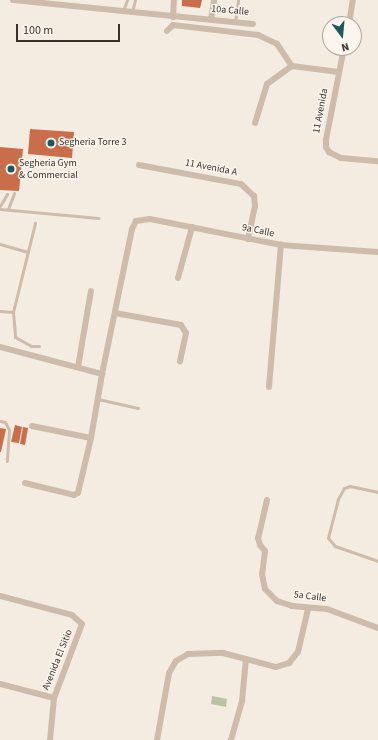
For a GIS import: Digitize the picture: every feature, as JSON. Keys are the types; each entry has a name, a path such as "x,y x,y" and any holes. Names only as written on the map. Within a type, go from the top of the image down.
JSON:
{"street":[{"name":"10a Calle","path":"14,0 40,1 173,17 253,24"},
{"path":"173,17 174,0"},
{"path":"211,20 214,0"},
{"path":"350,16 353,0"},
{"path":"167,31 173,25 258,34 277,44 292,66"},
{"name":"11 Avenida","path":"342,56 326,147 329,152 341,158 378,161"},
{"path":"256,123 267,84 292,66 339,72"},
{"name":"11 Avenida A","path":"139,165 241,184 254,196 255,206 248,239"},
{"name":"9a Calle","path":"115,313 136,221 150,219 281,245 378,252"},
{"path":"178,278 192,227"},
{"path":"269,387 281,245"},
{"path":"78,367 91,291"},
{"path":"25,482 74,495 78,494 92,438 102,374 115,313 181,325 186,333 180,361"},
{"path":"0,347 102,374"},
{"path":"32,426 92,438"},
{"name":"5a Calle","path":"267,500 258,542 265,551 262,574 265,589 277,601 308,608 327,609 378,628"},
{"name":"Avenida El Sitio","path":"0,596 72,615 80,620 81,629 54,698 50,740"},
{"path":"157,740 169,673 176,661 188,654 223,653 276,667 289,663 298,652 308,608"},
{"path":"231,740 242,701 246,659"},
{"path":"0,684 54,698"}],"lane":[{"path":"123,11 127,0"},
{"path":"132,12 135,0"},
{"path":"236,22 238,0"},
{"path":"8,209 14,193"},
{"path":"7,194 0,207 99,218"},
{"path":"35,223 13,312 15,337 31,346 39,346"},
{"path":"0,244 28,252"},
{"path":"0,311 13,312"},
{"path":"98,399 138,408"},
{"path":"0,421 5,422 9,430 7,461"},
{"path":"378,492 350,486 344,488 338,499 328,538 335,546 378,561"}],"green space":[{"path":"212,696 227,699 226,707 211,704"}],"building":[{"path":"182,0 202,0 200,8 182,6"},
{"name":"Segheria Torre 3","path":"30,129 74,132 72,158 28,154"},
{"name":"Segheria Gym & Commercial","path":"0,147 23,149 19,191 0,190"},
{"path":"15,425 22,427 19,443 11,442"},
{"path":"23,427 28,428 25,445 20,444"},
{"path":"0,428 6,429 1,452 0,452"}],"place":[{"name":"Segheria Torre 3","path":"51,143"},
{"name":"Segheria Gym & Commercial","path":"11,169"}]}
